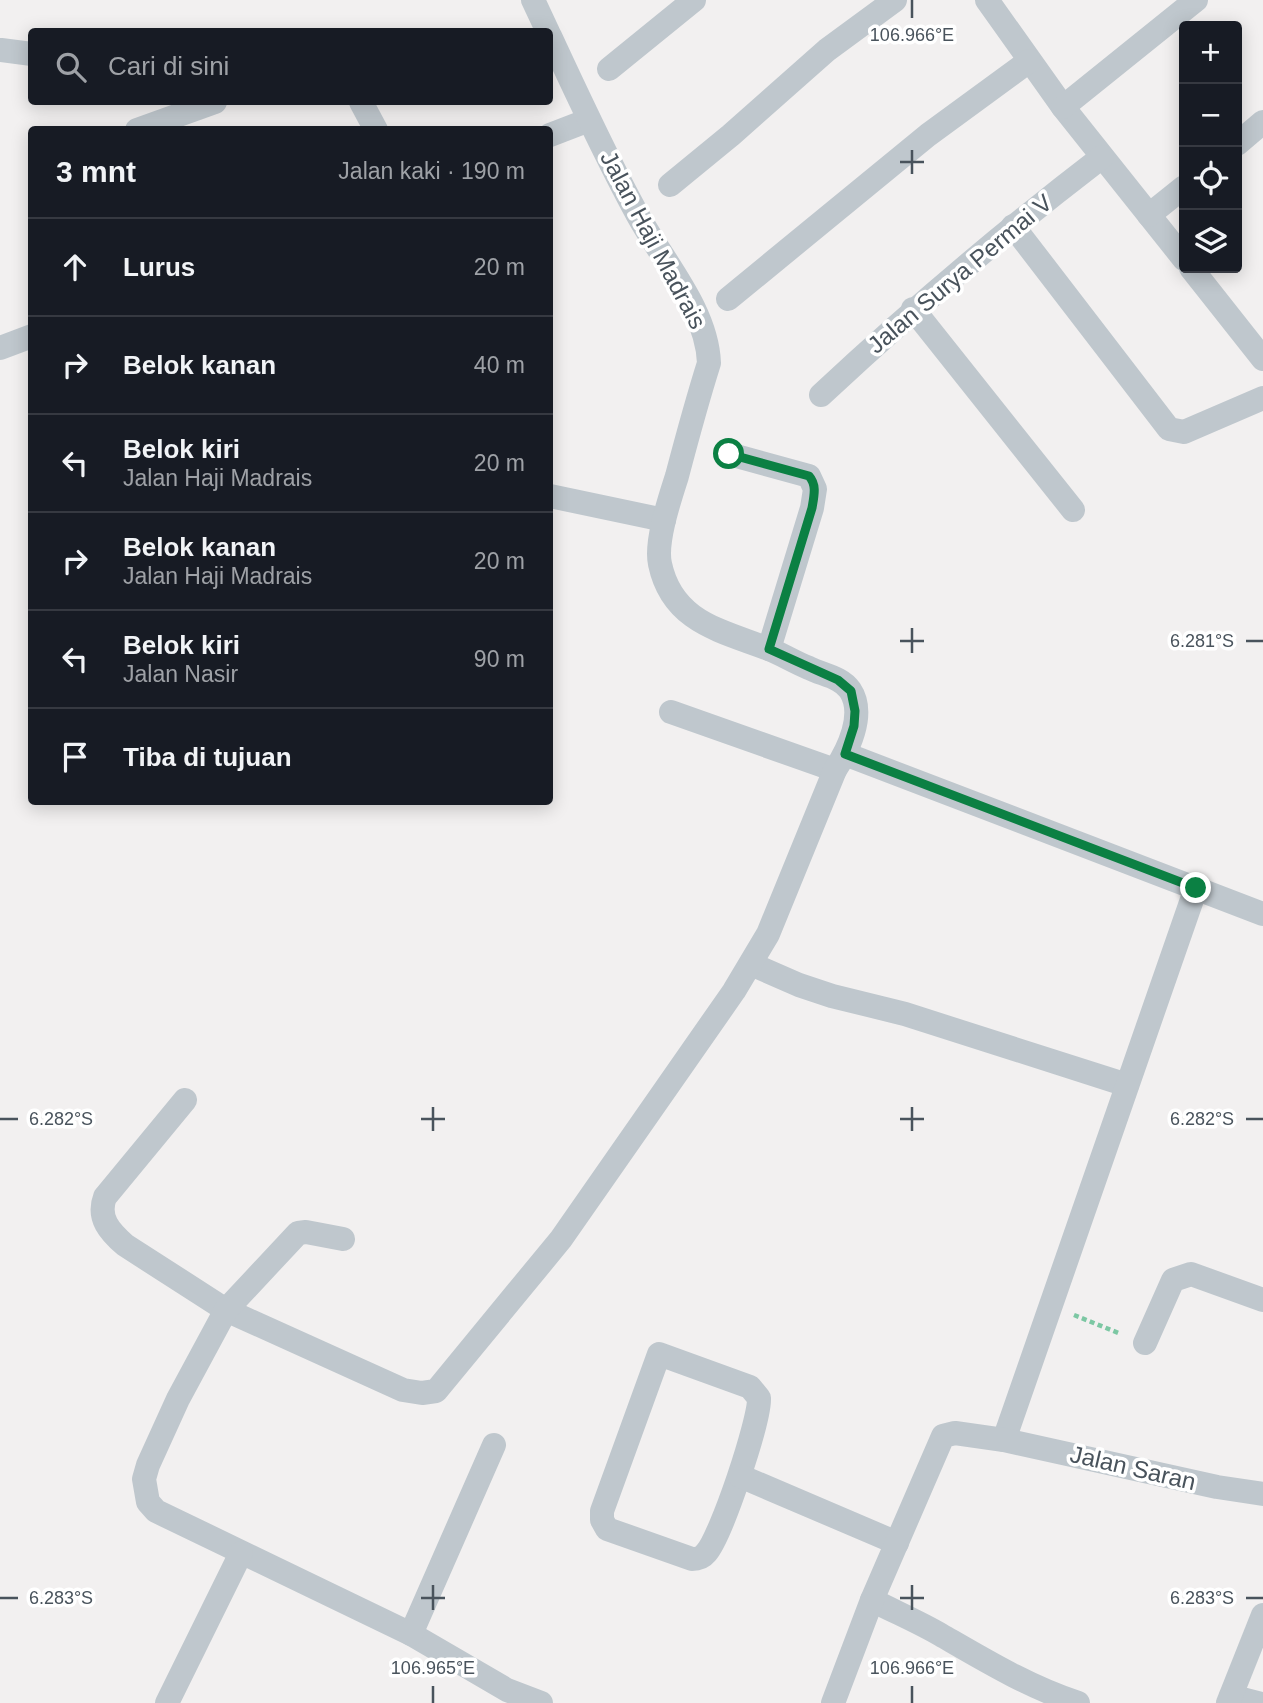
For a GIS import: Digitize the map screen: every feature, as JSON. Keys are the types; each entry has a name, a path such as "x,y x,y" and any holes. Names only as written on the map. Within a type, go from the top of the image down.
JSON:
{"street":[{"name":"Jalan Haji Madrais","path":"533,0 546,28"},
{"path":"609,69 694,0"},
{"path":"670,184 827,50 895,0"},
{"path":"987,0 1063,107 1179,253"},
{"path":"1063,107 1180,5"},
{"name":"Jalan Haji Madrais","path":"553,43 636,212 701,322 708,352 709,363 664,520 659,561 668,588 685,609 706,626 769,649 838,680 851,691 855,711 854,726 840,762"},
{"path":"1,50 28,53"},
{"path":"728,299 928,135 1029,61"},
{"path":"148,126 207,105"},
{"path":"363,105 374,126"},
{"path":"553,134 589,120"},
{"path":"1242,140 1263,122"},
{"name":"Jalan Surya Permai V","path":"821,395 914,309 1013,226 1102,157"},
{"path":"1149,215 1179,191"},
{"path":"1013,226 1169,429 1184,432 1263,398"},
{"path":"1195,273 1263,359"},
{"path":"914,309 1073,510"},
{"path":"0,348 28,338"},
{"path":"729,454 809,476 815,489 812,508 769,649"},
{"path":"553,497 664,520"},
{"path":"671,712 840,762 1263,914"},
{"path":"185,1100 105,1196 101,1207 110,1233 226,1310 404,1390 422,1393 436,1391 561,1239 707,1032 751,964 768,934 840,762"},
{"path":"1004,1440 1196,888"},
{"path":"751,964 832,996 905,1014 1128,1085"},
{"path":"343,1239 298,1233 226,1310 178,1399 148,1465 144,1479 148,1502 156,1511 411,1634 507,1690 541,1703"},
{"path":"1145,1343 1173,1280 1191,1274 1263,1300"},
{"path":"659,1353 750,1387 757,1394 759,1403 740,1476 708,1551 698,1559 680,1555 604,1526 602,1511 659,1353"},
{"name":"Jalan Saran","path":"897,1543 943,1436 955,1433 1004,1440 1217,1487 1263,1494"},
{"path":"411,1634 494,1445"},
{"path":"740,1476 897,1543 833,1703"},
{"path":"167,1703 241,1553"},
{"path":"872,1600 1013,1676 1048,1693 1078,1703"},
{"path":"1258,1703 1230,1699 1263,1615"}],"path":[{"path":"1052,1307 1145,1343"}],"route":[{"path":"729,454 809,476 812,480 815,489 812,508 769,649 838,680 851,691 854,699 854,726 845,754 1196,888"}]}
